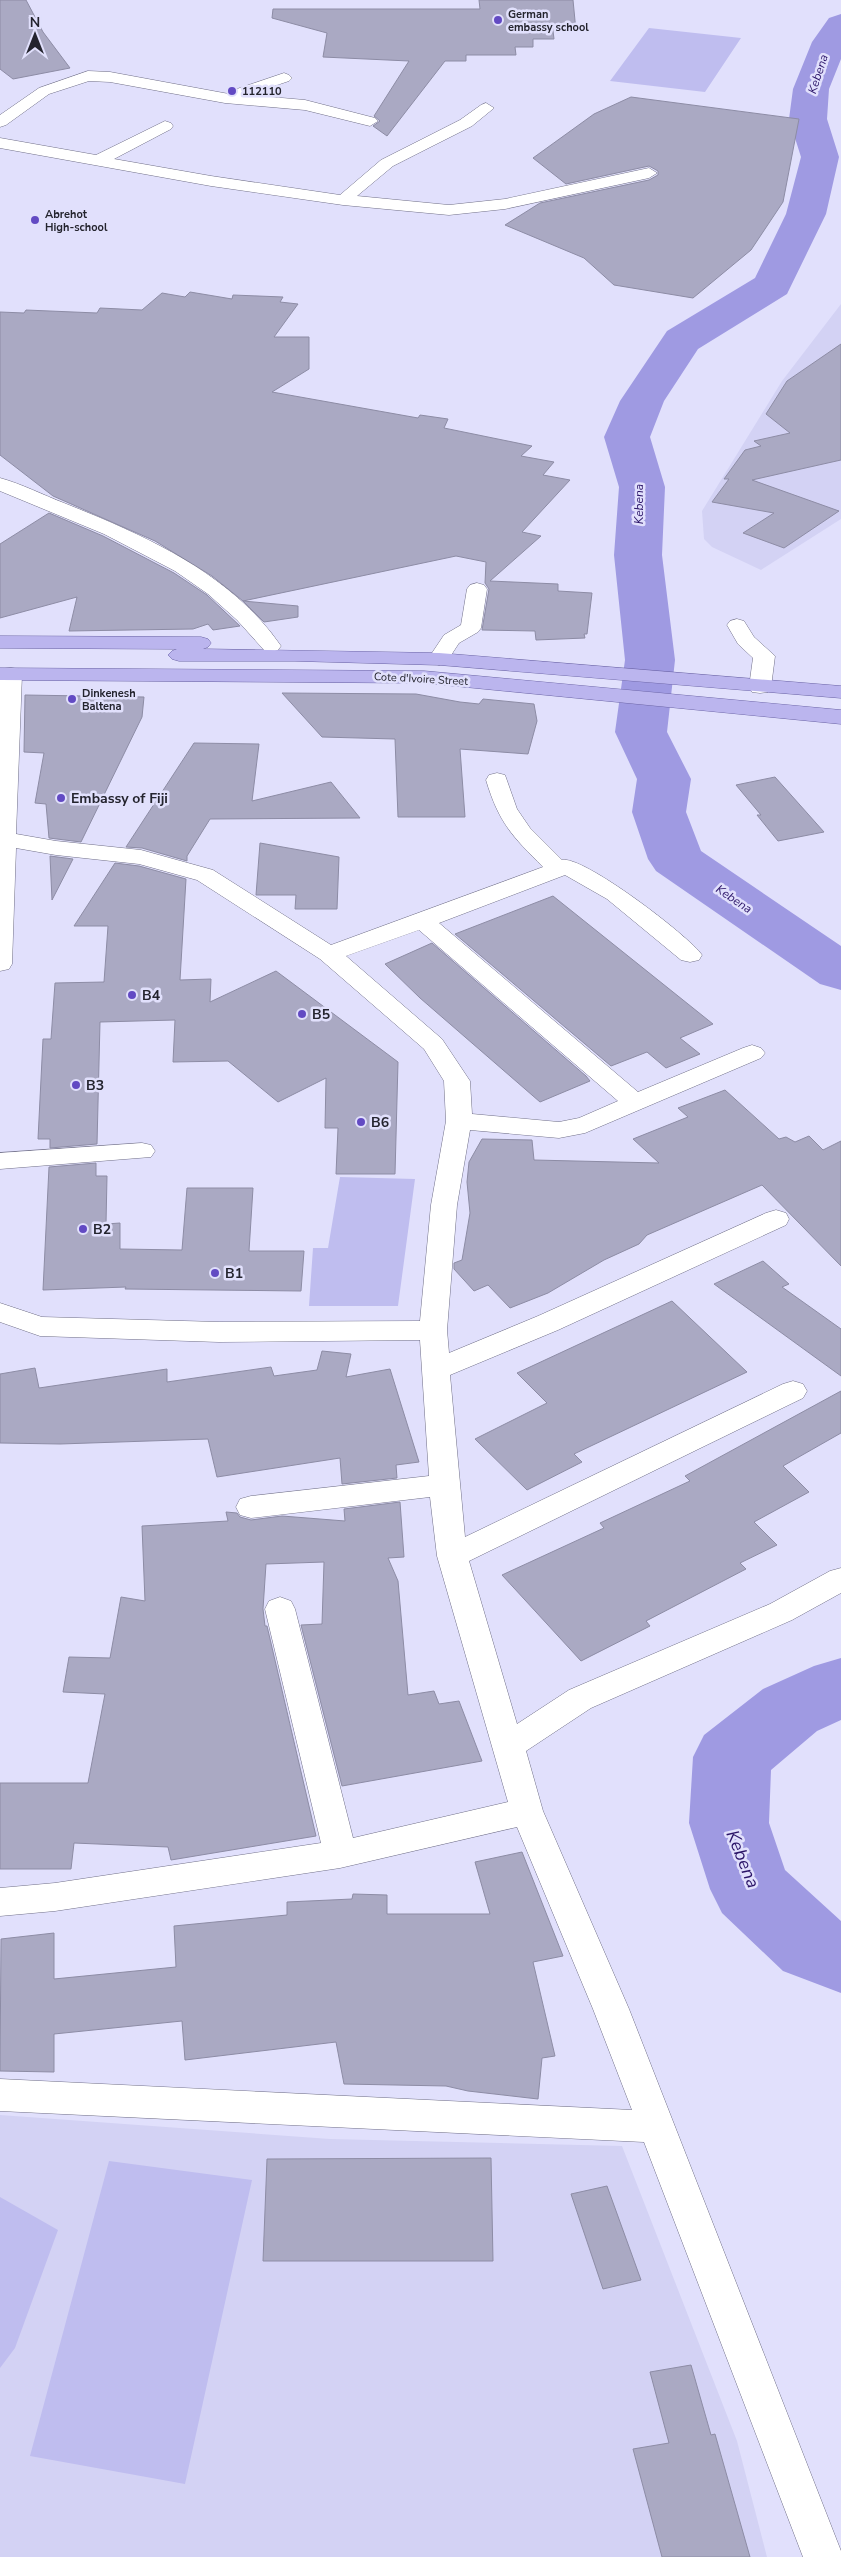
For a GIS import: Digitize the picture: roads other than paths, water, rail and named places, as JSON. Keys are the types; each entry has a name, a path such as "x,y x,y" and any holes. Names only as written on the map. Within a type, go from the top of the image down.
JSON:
{"main road":[{"name":"Cote d'Ivoire Street","path":"0,642 173,642 271,646 295,655"},
{"name":"Cote d'Ivoire Street","path":"4,668 295,655 439,659 746,708 841,717"},
{"name":"Cote d'Ivoire Street","path":"4,668 554,678 753,686 841,692"}],"street":[{"path":"0,122 44,91 88,76 110,77 225,98 305,105 370,121"},
{"path":"225,98 284,78"},
{"path":"343,200 386,163 466,123 486,108"},
{"path":"99,160 165,126"},
{"path":"0,143 211,181 343,200 449,210 505,204 649,174"},
{"path":"0,484 137,540 211,585 254,622 271,646"},
{"path":"439,659 451,639 471,628 477,589"},
{"path":"737,624 745,640 764,656 764,667 753,686"},
{"path":"0,964 6,839 4,668"},
{"path":"497,780 506,809 516,824 558,869"},
{"path":"6,839 56,848 141,857 205,876 328,954 433,1044 457,1081 459,1121 444,1205 434,1330 444,1485 452,1556 527,1811 611,2009 824,2557"},
{"path":"328,954 422,921 567,866 615,894 690,955"},
{"path":"422,921 634,1102"},
{"path":"459,1121 560,1130 585,1125 634,1102 752,1053"},
{"path":"0,1161 142,1151"},
{"path":"437,1369 548,1323 776,1219"},
{"path":"0,1312 40,1326 219,1332 434,1330"},
{"path":"452,1556 793,1391"},
{"path":"251,1507 444,1485"},
{"path":"507,1747 580,1699 781,1612 841,1579"},
{"path":"280,1609 340,1854"},
{"path":"0,1902 64,1896 340,1854 527,1811"},
{"path":"0,2095 657,2127"}],"waterway":[{"name":"Kebena","path":"841,25 830,42 811,89 808,119 820,157 806,214 772,285 682,340 642,401 627,437 642,487 638,555 650,660 641,732 664,779 659,812 676,859 841,972"},
{"name":"Kebena","path":"841,1687 790,1710 732,1757 729,1823 751,1889 812,1946 841,1958"}],"place":[{"name":"German embassy school","path":"498,20"},
{"name":"112110","path":"232,91"},
{"name":"Abrehot High-school","path":"35,220"},
{"name":"Dinkenesh Baltena","path":"72,699"},
{"name":"Embassy of Fiji","path":"61,798"},
{"name":"B4","path":"132,995"},
{"name":"B5","path":"302,1014"},
{"name":"B3","path":"76,1085"},
{"name":"B6","path":"361,1122"},
{"name":"B2","path":"83,1229"},
{"name":"B1","path":"215,1273"}]}
